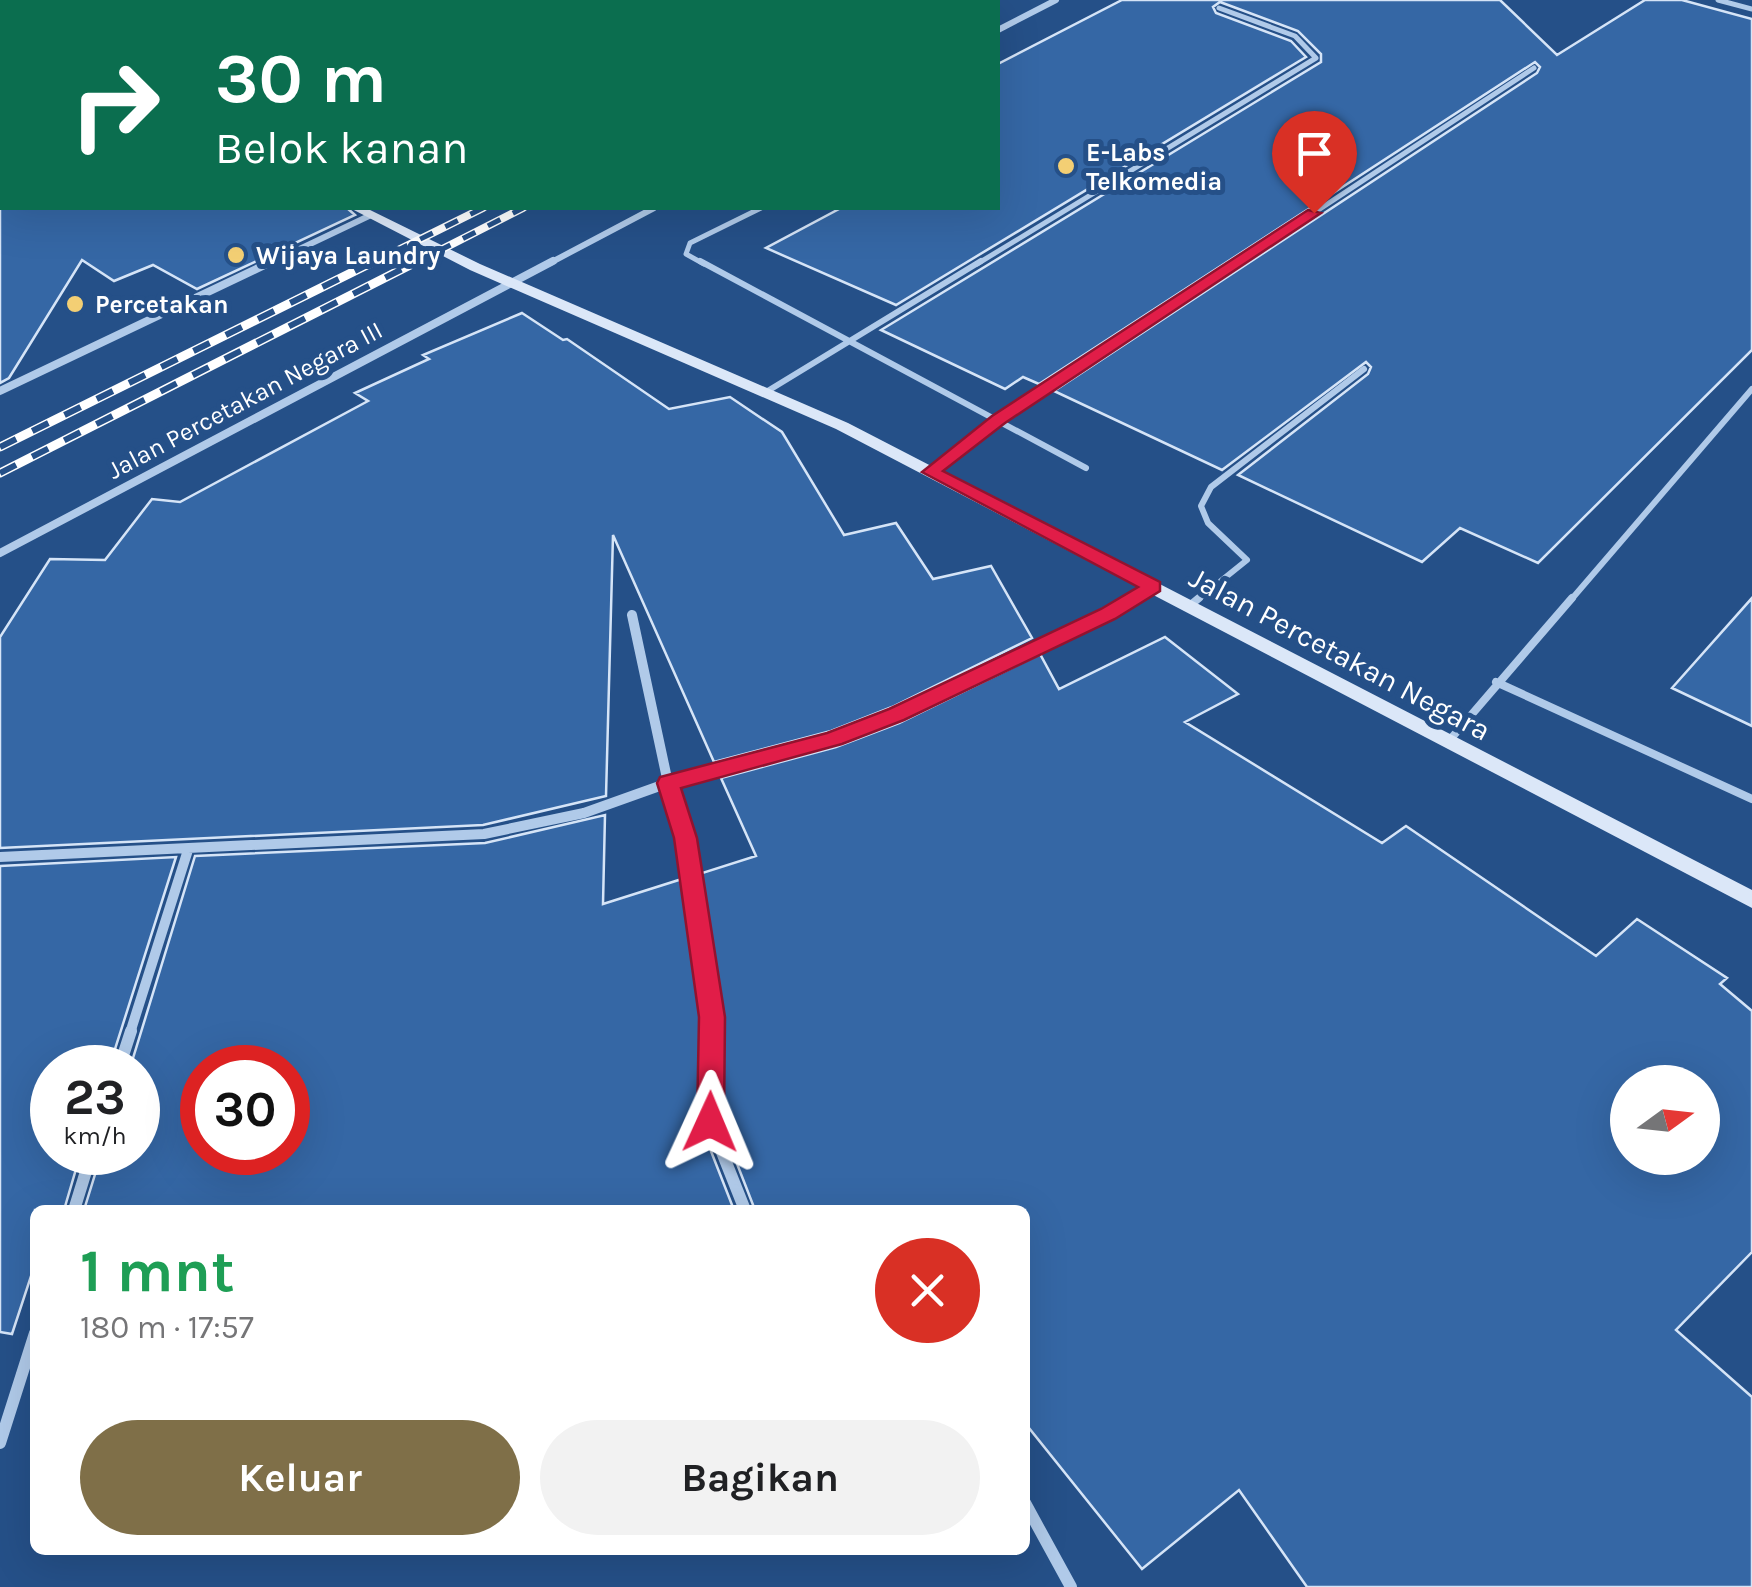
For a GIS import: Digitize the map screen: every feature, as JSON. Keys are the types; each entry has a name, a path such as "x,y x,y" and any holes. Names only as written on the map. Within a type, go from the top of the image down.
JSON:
{"main road":[{"name":"Jalan Percetakan Negara","path":"364,211 510,282 766,392 931,472 1752,900"}],"street":[{"path":"1000,29 1056,0"},
{"name":"Jalan Percetakan Negara III","path":"0,553 650,210"},
{"path":"0,391 364,211"},
{"path":"0,857 484,834 584,813 668,783 834,739 1108,614 1153,586"},
{"path":"632,615 668,783 685,838 712,1017 710,1122 743,1205"},
{"path":"126,1045 188,850"},
{"path":"76,1205 85,1175"},
{"path":"0,1443 30,1348"},
{"path":"1030,1512 1071,1587"}],"lane":[{"path":"1718,0 1752,9"},
{"path":"766,392 1316,58 1295,36 1219,8"},
{"path":"931,472 999,420 1534,68"},
{"path":"757,210 690,243 686,254 1086,468"},
{"path":"1188,607 1247,560 1208,523 1201,506 1211,487 1364,369"},
{"path":"1448,742 1752,389"},
{"path":"1496,682 1752,799"}],"building":[{"path":"1122,0 1500,0 1557,55 1645,0 1682,0 1752,19 1752,350 1538,563 1460,528 1422,562 1238,475 1368,374 1371,367 1366,362 1222,470 1054,391 1537,73 1540,67 1535,62 1039,384 1023,377 1005,389 881,330 1321,62 1321,54 1298,31 1220,2 1213,7 1216,13 1291,41 1306,57 896,305 766,248 837,210 1000,210 1000,63"},
{"path":"0,210 349,210 355,215 197,289 153,265 114,281 82,260 9,378 0,383"},
{"path":"522,313 669,409 730,397 782,432 844,535 896,523 933,579 991,566 1032,638 892,707 831,731 714,762 613,535 606,796 483,825 0,848 0,637 50,559 105,560 152,499 180,502 368,401 355,393 429,359 423,355"},
{"path":"1752,598 1752,726 1672,688"},
{"path":"1165,637 1238,694 1185,722 1382,843 1406,826 1596,956 1637,919 1727,978 1720,984 1752,1011 1752,1252 1676,1330 1752,1397 1752,1587 1307,1587 1239,1490 1142,1569 1030,1429 1030,1205 753,1205 720,1120 722,1031 699,874 756,856 721,778 836,747 899,723 1040,654 1059,689"},
{"path":"605,815 603,904 682,879 703,1028 700,1123 732,1205 86,1205 95,1175 160,1175 160,1045 137,1045 195,856 485,843"},
{"path":"176,857 116,1045 30,1045 30,1175 74,1175 65,1205 30,1205 30,1279 12,1334 0,1332 0,866"}],"railway":[{"path":"370,264 479,210"},
{"path":"413,264 519,210"},
{"path":"0,447 375,261"},
{"path":"0,473 418,261"}],"place":[{"name":"E-Labs Telkomedia","path":"1066,166"},
{"name":"Wijaya Laundry","path":"236,255"},
{"name":"Percetakan","path":"75,304"}],"route":[{"path":"710,1122 712,1017 685,838 668,783 834,739 896,714 1108,614 1153,586 931,472 971,438 1314,213"}]}
